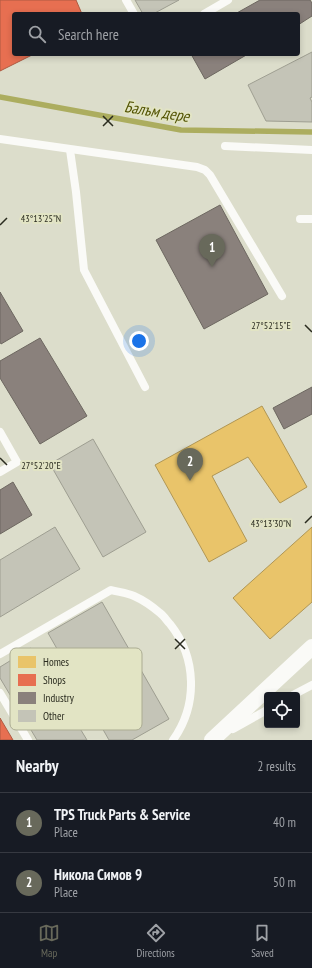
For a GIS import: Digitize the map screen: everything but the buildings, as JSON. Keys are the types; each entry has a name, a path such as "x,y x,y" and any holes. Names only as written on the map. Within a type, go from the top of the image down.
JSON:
{"street":[{"path":"212,740 312,647"}],"lane":[{"path":"126,0 133,12"},
{"path":"207,12 228,0"},
{"path":"0,139 197,167 205,170 210,175 282,296"},
{"path":"225,146 312,150"},
{"path":"70,150 84,270 145,387"},
{"path":"300,219 312,219"},
{"path":"0,432 17,462 0,472"},
{"path":"10,648 111,590 134,596 161,614 178,634 189,659 192,681 190,704 181,729 173,740"},
{"path":"0,654 10,648"},
{"path":"299,692 312,685"},
{"path":"0,693 10,710"},
{"path":"212,740 264,712"},
{"path":"22,730 28,740"}],"waterway":[{"name":"Балъм дере","path":"0,97 181,130 312,132"}],"place":[{"name":"TPS Truck Parts & Service","path":"212,267"},
{"name":"Никола Симов 9","path":"190,481"}]}
